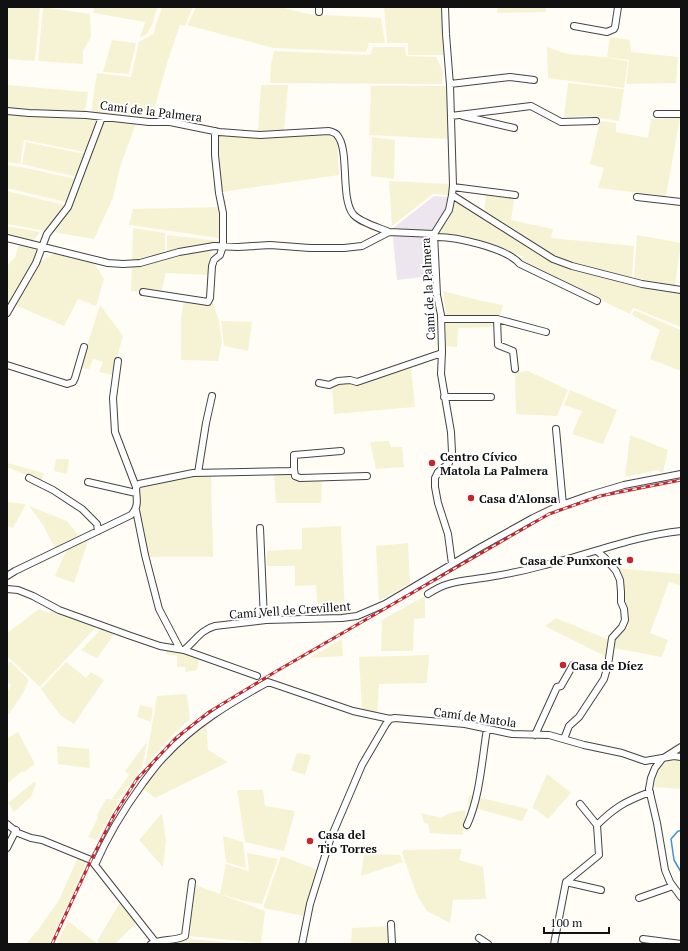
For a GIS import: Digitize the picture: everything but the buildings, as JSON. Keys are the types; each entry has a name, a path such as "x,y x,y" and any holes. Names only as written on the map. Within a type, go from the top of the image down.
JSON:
{"street":[{"name":"Camí de la Palmera","path":"445,7 450,84 453,188 449,210 434,236 437,295 441,319 441,374 451,432 452,452 449,463 438,472 435,478 435,487 438,503 448,534 452,564"},
{"path":"574,26 607,32 610,31 614,29 618,7"},
{"path":"450,84 510,78 534,80"},
{"path":"451,116 531,106 561,122 596,121"},
{"name":"Camí de la Palmera","path":"7,110 29,113 86,115 149,122 170,122 215,131 260,135 329,131 337,134 341,142 347,192 353,215 389,232"},
{"path":"657,114 681,114"},
{"path":"460,115 514,128"},
{"path":"7,313 36,263 47,234 68,207 73,197 102,117"},
{"path":"143,292 208,302 210,298 212,266 214,260 220,255 223,246 223,213 219,193 215,155 215,131"},
{"path":"453,188 515,195"},
{"path":"452,195 553,259 572,266 642,284 681,290"},
{"path":"637,197 681,202"},
{"path":"7,238 108,262 123,264 140,263 196,249 223,246 270,245 310,248 344,248 362,246 389,232 434,236 498,250 515,258 520,264 596,301"},
{"path":"441,319 497,319 546,332"},
{"path":"497,319 498,346 513,351 515,369"},
{"path":"7,365 67,384 73,382 75,378 84,347"},
{"path":"319,383 329,385 338,381 350,380 357,382 442,353"},
{"path":"118,361 113,398 115,432 136,490 136,510 158,609 182,650"},
{"path":"198,473 212,396"},
{"path":"444,397 491,396"},
{"path":"556,429 563,505"},
{"path":"342,451 294,455 295,476 300,478 367,476"},
{"path":"136,490 139,484 198,473 290,471 294,469"},
{"name":"Camí Vell de Crevillent","path":"182,650 209,628 264,620 342,618 357,616 385,604 533,518 587,496 624,485 681,474"},
{"path":"29,478 53,490 82,509 98,524 98,531"},
{"path":"88,482 136,490"},
{"path":"7,576 131,515 136,510"},
{"path":"260,528 264,620"},
{"path":"428,594 435,589 452,582 523,570 597,551 620,543 681,531"},
{"path":"564,739 569,726 579,716 604,679 608,665 612,638 614,634 622,627 625,620 624,609 621,602 620,580 612,566 597,551"},
{"path":"7,589 18,590 59,610 128,635 160,646 182,650 257,676"},
{"path":"535,735 557,687 561,686 573,665"},
{"name":"Camí de Matola","path":"95,865 104,845 127,805 163,757 195,728 222,708 268,682 353,711 390,719 395,718 465,724 512,734 549,735 645,760 662,759 674,756 681,757"},
{"path":"302,944 310,904 330,840 362,765 390,719"},
{"path":"467,825 477,792 487,729"},
{"path":"681,747 662,759 655,768 651,778 650,792 657,823 663,864 673,886 681,897"},
{"path":"597,825 612,810 630,800 650,792"},
{"path":"554,944 566,882 599,855 597,825 580,804"},
{"path":"7,824 31,838 42,840 91,860 154,943 180,939 185,936 192,882"},
{"path":"7,848 16,830"},
{"path":"566,882 601,890"},
{"path":"639,898 673,886"},
{"path":"391,924 392,944"},
{"path":"479,938 488,944"},
{"path":"643,939 681,944"}],"shaded area":[{"path":"7,7 40,7 35,61 7,59"},
{"path":"43,7 90,14 91,37 83,51 83,64 38,61"},
{"path":"94,7 157,7 153,23 146,35 140,37 145,22 93,13"},
{"path":"162,7 193,7 185,26 180,25 168,60 151,120 91,113 97,73 131,77 139,42 153,34"},
{"path":"196,7 280,7 308,14 381,18 385,43 369,43 366,52 274,48 187,25"},
{"path":"384,7 442,7 445,55 408,55 408,43 387,43"},
{"path":"498,7 546,7 546,12 497,13"},
{"path":"610,37 630,40 631,52 678,57 676,83 626,84 629,60 607,57"},
{"path":"112,40 136,43 129,74 103,72"},
{"path":"373,47 405,47 406,56 436,57 443,72 442,84 270,83 271,64 274,51 370,55"},
{"path":"547,47 568,54 628,61 624,88 548,78"},
{"path":"568,83 624,89 619,121 586,116 564,117"},
{"path":"7,85 88,92 85,112 29,111 7,107"},
{"path":"261,85 288,85 284,130 258,131"},
{"path":"371,86 447,86 448,139 369,135"},
{"path":"7,114 99,120 85,152 24,140 20,164 7,162"},
{"path":"680,118 666,196 598,188 604,168 590,164 600,121 616,123 616,132 648,138 651,119"},
{"path":"105,119 136,123 120,167 113,198 94,239 53,232 71,208"},
{"path":"220,135 255,138 326,135 335,137 337,141 339,175 222,192 218,138"},
{"path":"372,137 395,140 394,179 371,176"},
{"path":"26,142 85,154 77,177 22,164"},
{"path":"7,165 76,179 66,202 7,188"},
{"path":"389,181 449,184 449,195 433,194 392,226"},
{"path":"7,191 64,205 46,231 7,224"},
{"path":"486,195 514,199 511,220 553,229 551,238 634,246 632,278 567,261 550,253 484,212"},
{"path":"434,196 448,197 445,211 430,237 432,276 397,280 392,229"},
{"path":"456,200 577,270 657,290 681,293 681,327 633,308 630,314 521,262 524,257 490,243 457,235 438,233 449,216"},
{"path":"219,207 219,238 129,225 133,209"},
{"path":"7,226 40,232 33,241 7,235"},
{"path":"133,228 165,233 165,251 132,261"},
{"path":"167,235 220,241 220,244 190,246 167,252"},
{"path":"637,235 681,243 675,285 634,278"},
{"path":"19,244 39,249 29,270 9,303 7,302 7,266 15,257"},
{"path":"211,249 208,275 166,273 161,292 131,291 132,266"},
{"path":"55,253 93,262 104,279 96,306 78,299 64,326 15,305 40,262"},
{"path":"443,291 503,305 500,317 446,315"},
{"path":"184,300 213,304 219,321 222,341 218,361 181,360 181,318"},
{"path":"100,305 123,336 112,375 99,372 103,362 93,359 89,369 80,368"},
{"path":"634,310 681,330 681,371 650,359 660,330 632,315"},
{"path":"221,321 252,322 248,351 224,346"},
{"path":"446,321 495,322 495,327 458,328 457,347 446,346"},
{"path":"411,367 415,407 334,414 332,388 340,384 350,382 356,386"},
{"path":"528,371 568,390 557,416 516,414 515,373"},
{"path":"570,390 617,410 603,444 572,434 582,411 564,405"},
{"path":"630,435 668,450 663,473 657,470 625,477"},
{"path":"389,441 391,447 402,447 404,467 376,469 370,442"},
{"path":"56,459 69,459 67,474 54,471"},
{"path":"7,463 44,473 41,481 7,467"},
{"path":"274,474 292,475 299,481 322,481 321,503 276,503"},
{"path":"192,475 211,475 213,557 148,557 140,515 139,486"},
{"path":"7,502 26,504 13,528 7,525"},
{"path":"29,506 67,521 80,537 55,548 43,525"},
{"path":"341,526 345,615 318,615 316,585 295,586 295,566 267,566 267,551 302,549 302,528"},
{"path":"89,538 74,583 55,576 66,551"},
{"path":"408,543 410,584 379,601 376,546"},
{"path":"616,568 681,574 681,586 669,582 650,633 668,640 662,657 613,648 616,634 624,628"},
{"path":"425,596 425,618 414,619 413,651 381,651 382,620"},
{"path":"39,609 49,613 52,611 96,627 40,687 7,656 7,633"},
{"path":"556,618 609,640 607,657 545,626"},
{"path":"102,628 115,633 97,658 81,650"},
{"path":"342,639 343,656 310,658"},
{"path":"166,649 178,651 199,659 197,670 186,672 185,667 177,667 177,656 166,654"},
{"path":"429,655 427,683 379,684 377,713 362,710 359,657"},
{"path":"10,661 29,680 23,693 9,714 7,713 7,692 11,685 7,682 7,665"},
{"path":"66,662 86,678 91,672 104,680 74,724 60,715 41,689"},
{"path":"187,694 190,719 176,731 145,766 157,696"},
{"path":"140,705 153,708 151,722 137,717"},
{"path":"206,722 208,750 228,762 155,798 142,788 151,774 173,750"},
{"path":"18,732 35,764 24,772 22,771 7,784 7,738"},
{"path":"146,743 142,767 119,799 112,799 129,775 125,771"},
{"path":"57,746 89,749 90,768 58,764"},
{"path":"297,753 311,755 305,775 291,770"},
{"path":"670,759 681,760 681,789 653,787 660,766"},
{"path":"547,774 571,793 548,819 532,808"},
{"path":"35,781 36,784 31,797 14,812 8,803"},
{"path":"237,790 263,790 265,806 295,811 284,851 245,842"},
{"path":"469,795 528,809 522,821 471,807 468,817"},
{"path":"106,799 119,800 96,840 88,837 98,818 97,815"},
{"path":"466,810 463,835 430,833 428,824 424,823 421,813 441,818 450,813"},
{"path":"162,813 166,840 163,867 139,840"},
{"path":"223,836 243,842 246,868 226,862"},
{"path":"462,849 459,860 483,867 486,899 453,900 450,923 427,911 417,895 402,853 404,850"},
{"path":"247,853 278,859 262,904 244,901 220,894 226,864 249,871"},
{"path":"364,854 400,855 403,862 361,876"},
{"path":"281,856 318,870 305,916 263,908"},
{"path":"78,857 87,861 49,944 26,944 38,930 59,900"},
{"path":"193,884 265,911 261,943 190,936"},
{"path":"121,901 137,922 115,944 101,944 97,941"},
{"path":"68,921 98,944 57,944"},
{"path":"390,926 390,944 351,944 352,928"},
{"path":"191,939 242,944 160,944"}],"waterway":[{"path":"681,831 678,831 671,839 674,860 681,872"}],"railway":[{"path":"52,944 91,860 114,815 137,779 176,738 209,712 275,672 549,514 600,496 681,480"}],"place":[{"name":"Centro Cívico Matola La Palmera","path":"432,463"},
{"name":"Casa d'Alonsa","path":"471,498"},
{"name":"Casa de Punxonet","path":"630,560"},
{"name":"Casa de Díez","path":"563,665"},
{"name":"Casa del Tio Torres","path":"310,841"}]}
